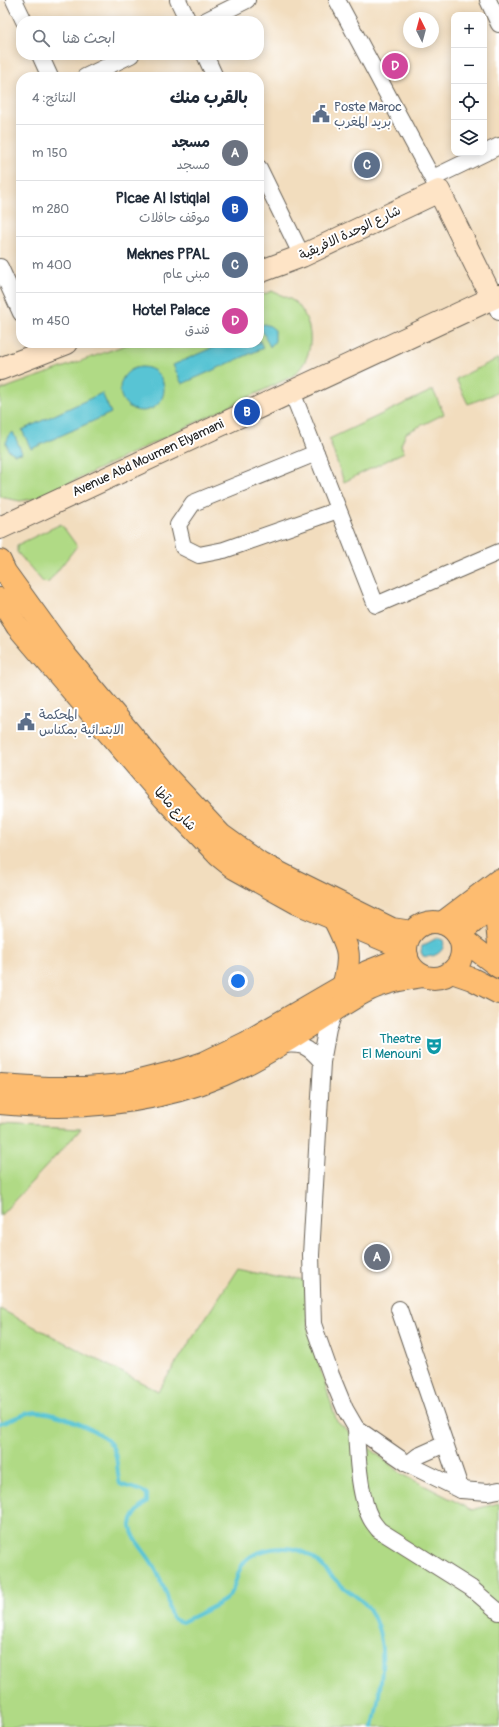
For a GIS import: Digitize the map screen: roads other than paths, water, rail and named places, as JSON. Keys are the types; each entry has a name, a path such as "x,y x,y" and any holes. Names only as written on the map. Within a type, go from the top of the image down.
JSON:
{"main road":[{"path":"0,561 5,572 65,655 164,774 221,835 260,863 392,929 408,946 410,964 415,971 422,976"},
{"name":"شارع مآطا","path":"0,599 17,626 164,798 219,856 234,868 268,888 334,919 408,946"},
{"path":"454,932 499,880"},
{"path":"454,932 499,900"},
{"path":"499,913 497,924 499,944"},
{"path":"334,919 349,952 347,973 343,987"},
{"path":"0,1085 47,1088 93,1087 124,1084 183,1070 204,1063 245,1043 367,972 408,946 426,923 454,932 499,967"},
{"path":"0,1103 93,1106 137,1100 173,1092 208,1081 242,1066 279,1045 352,999 380,985 422,976 438,978 452,972 459,965 463,946 454,932"},
{"path":"452,972 472,979 499,993"}],"street":[{"path":"14,0 22,16"},
{"path":"178,0 186,16"},
{"path":"215,16 247,0"},
{"path":"337,0 495,297"},
{"path":"488,0 499,24"},
{"path":"42,60 48,72"},
{"path":"95,72 121,60"},
{"path":"207,60 213,72"},
{"path":"436,185 499,146"},
{"path":"264,178 302,256"},
{"name":"شارع الوحدة الافريقية","path":"264,270 302,256 436,185"},
{"path":"0,267 16,302"},
{"name":"Avenue Abd Moumen Elyamani","path":"0,528 495,297"},
{"path":"0,368 37,348"},
{"path":"292,392 376,605 499,552"},
{"path":"316,453 193,504 178,525 183,548 199,555 224,550 338,510"},
{"path":"334,1010 328,1030 322,1062 311,1254 313,1324 345,1409 356,1428 408,1464 460,1490 488,1492 499,1490"},
{"path":"279,1045 298,1044 307,1047 314,1052 322,1062"},
{"path":"399,1309 460,1490"},
{"path":"356,1428 357,1459 364,1496 370,1517 379,1530 471,1588 499,1612"},
{"path":"408,1464 418,1456 445,1444"}],"water":[{"path":"264,324 275,330 275,341 270,347 264,334"},
{"path":"212,348 263,348 182,384 173,365"},
{"path":"138,367 146,367 151,368 158,373 163,380 163,398 158,405 151,410 138,411 130,408 123,401 120,393 120,385 123,377 130,370"},
{"path":"102,393 111,413 31,449 22,430"},
{"path":"13,432 22,453 15,454 8,450 6,443 9,436"},
{"path":"437,938 443,940 444,944 441,951 435,955 427,957 423,956 421,952 422,946"}],"waterway":[{"path":"0,1423 22,1415 35,1412 43,1413 65,1418 88,1428 107,1440 112,1446 116,1455 120,1484 141,1490 147,1494 147,1502 132,1520 132,1532 140,1547 157,1571 168,1598 171,1614 176,1620 182,1622 224,1601 231,1593 243,1564 253,1555 271,1549 284,1548 297,1550 314,1558 341,1585 367,1607 372,1613 377,1624 381,1643 382,1667 380,1691 373,1727"}],"place":[{"name":"Hotel Palace","path":"395,66"},
{"name":"Poste Maroc بريد المغرب","path":"321,114"},
{"name":"Meknes PPAL","path":"367,165"},
{"name":"Plcae Al Istiqlal","path":"247,412"},
{"name":"المحكمة الابتدائية بمكناس","path":"26,722"},
{"name":"Theatre El Menouni","path":"434,1046"},
{"name":"مسجد","path":"377,1257"}]}
